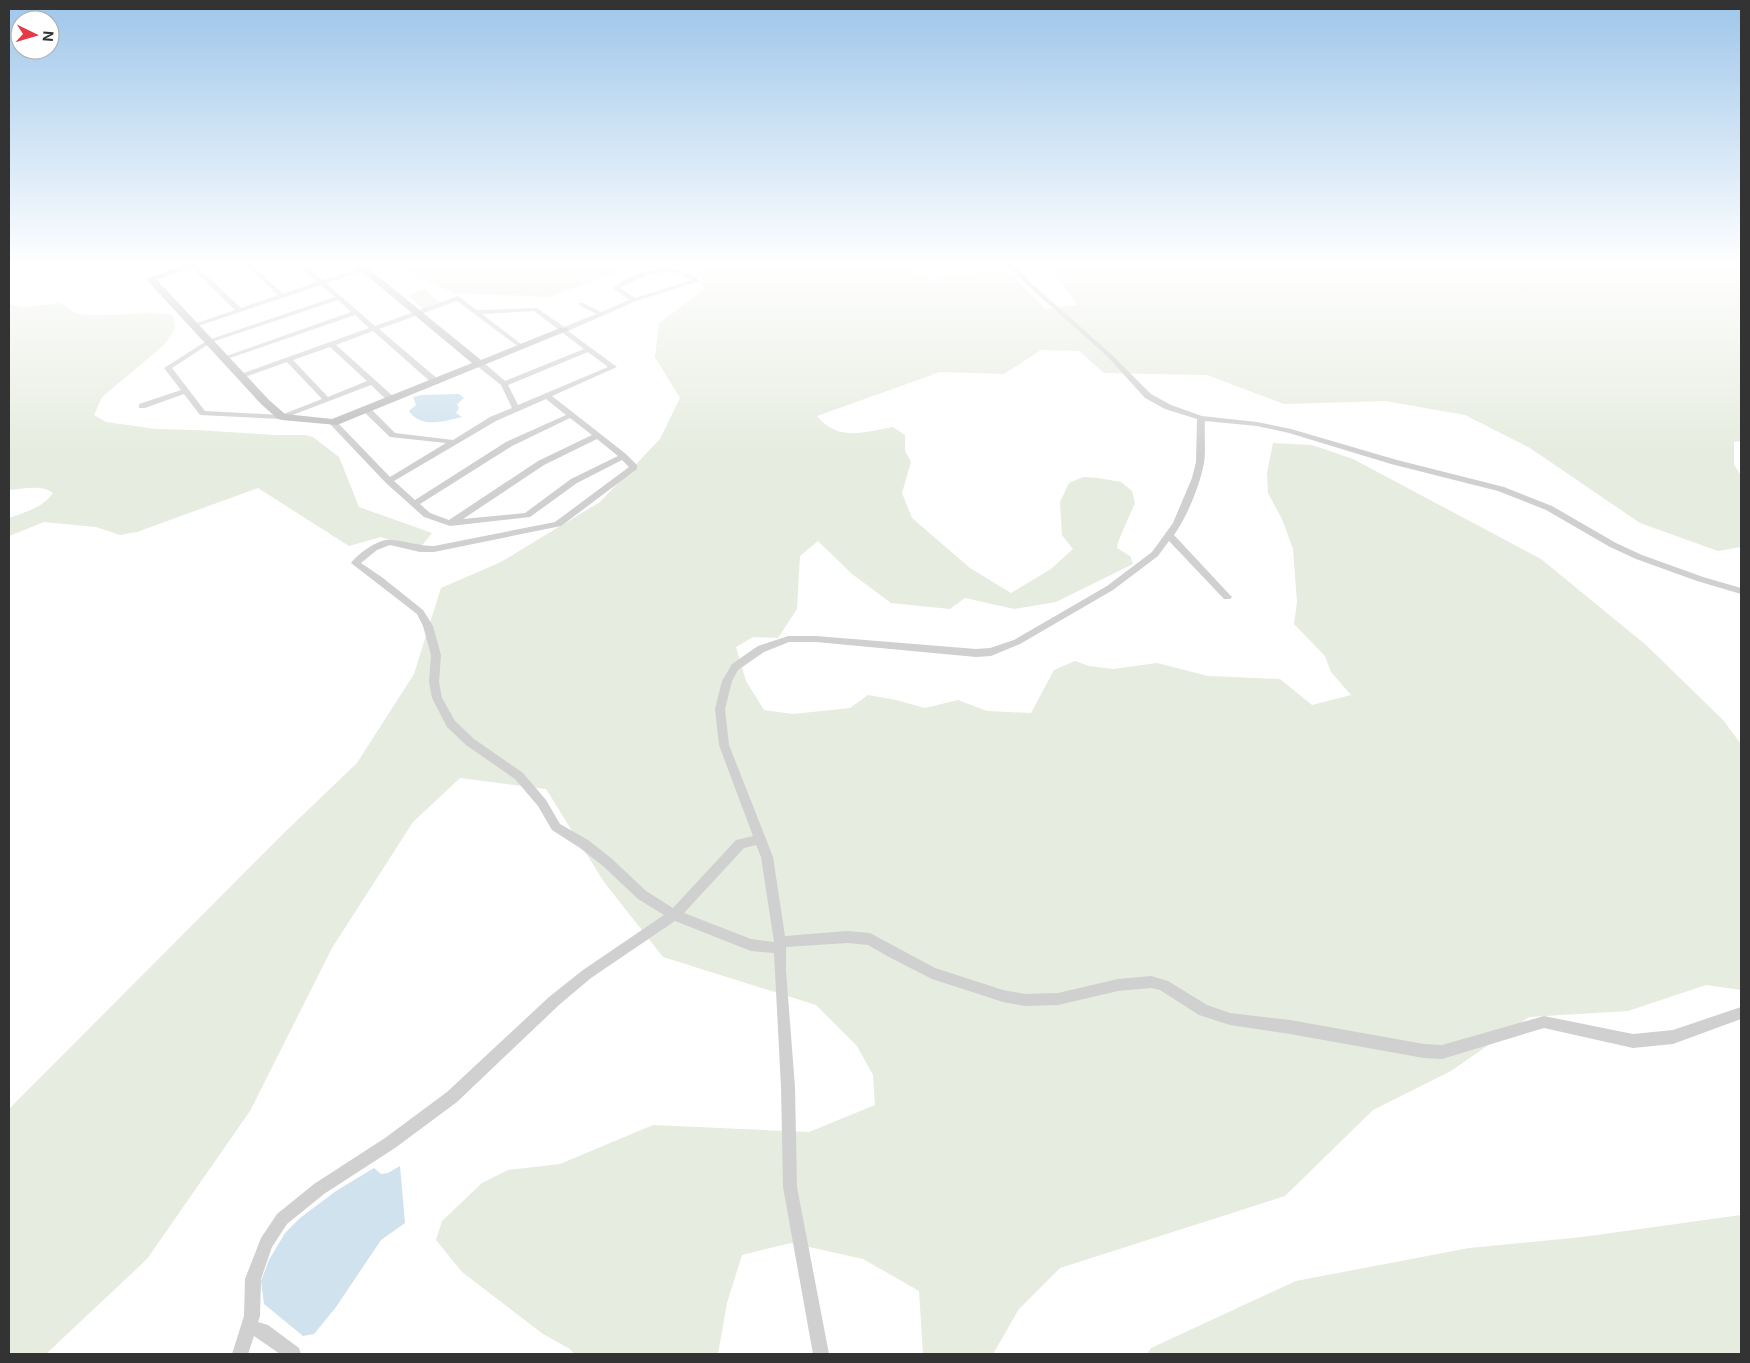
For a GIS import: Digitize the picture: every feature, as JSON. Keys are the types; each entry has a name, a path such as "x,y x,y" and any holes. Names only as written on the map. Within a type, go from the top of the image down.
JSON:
{"street":[{"path":"195,328 226,358 265,402 282,417"},
{"path":"252,328 210,342 168,368 203,413 282,417 333,423 570,328"},
{"path":"226,358 312,328"},
{"path":"242,375 374,328 436,382"},
{"path":"435,328 504,384 516,409"},
{"path":"497,328 522,347"},
{"path":"389,482 493,419 613,367 561,328"},
{"path":"1078,328 1109,355 1148,396 1168,407 1201,418 1257,424 1291,431 1394,462 1501,489 1550,508 1613,545 1639,557 1741,591"},
{"path":"331,344 392,400"},
{"path":"504,384 589,348"},
{"path":"288,359 327,400"},
{"path":"282,417 372,382"},
{"path":"142,406 186,391"},
{"path":"547,396 634,466 558,524 434,550 420,549 390,542 374,548 355,563 420,612 428,626 436,655 434,682 437,698 451,724 470,742 519,776 542,803 556,827 584,844 607,862 642,895 674,915 751,945 779,946 793,940 847,936 870,939 932,973 993,994 1025,1000 1058,999 1118,985 1151,982 1163,985 1204,1010 1230,1020 1290,1027 1424,1051 1442,1052 1544,1022 1633,1041 1665,1038 1741,1013"},
{"path":"367,410 393,435 454,442"},
{"path":"414,504 509,444 571,415"},
{"path":"821,1354 790,1187 788,1088 779,946 767,857 724,745 720,709 727,681 735,667 749,655 774,643 798,639 976,653 1003,648 1017,642 1110,588 1144,564 1159,550 1177,524 1196,478 1200,462 1201,418"},
{"path":"333,423 389,482 414,504 427,515 450,523 527,515 574,481 623,456"},
{"path":"450,523 541,463 597,436"},
{"path":"1169,536 1227,597"},
{"path":"240,1354 252,1316 253,1279 266,1243 282,1219 319,1189 390,1143 452,1097 554,1000 588,974 674,915 740,844 759,839"},
{"path":"249,1326 262,1331 292,1354"}],"shaded area":[{"path":"9,328 175,328 164,345 102,397 94,415 106,422 156,429 305,435 313,437 339,457 359,507 432,533 419,549 381,537 349,546 258,488 137,532 120,535 96,527 44,522 9,536 9,518 39,506 53,493 38,488 9,490"},
{"path":"658,328 1741,328 1741,441 1734,442 1734,464 1741,476 1741,547 1718,551 1640,523 1530,448 1465,415 1385,401 1284,404 1207,375 1104,373 1079,351 1041,350 1004,374 940,372 817,416 825,424 843,432 862,433 893,427 905,435 905,451 911,462 902,493 912,518 970,568 1011,593 1051,569 1073,549 1062,535 1060,502 1069,483 1083,477 1121,482 1132,491 1135,503 1117,548 1130,556 1133,564 1056,602 1014,609 965,598 950,609 891,603 852,574 818,541 800,556 797,609 778,638 753,637 736,647 746,681 764,710 793,714 850,708 868,695 925,708 958,700 987,711 1031,713 1054,670 1075,661 1089,666 1113,669 1157,663 1208,676 1280,679 1312,705 1351,695 1331,672 1325,656 1294,624 1297,602 1293,549 1282,519 1268,493 1267,473 1273,443 1312,445 1353,459 1541,559 1646,645 1723,720 1741,744 1741,990 1706,985 1628,1011 1529,1017 1451,1071 1373,1110 1285,1196 1060,1268 1019,1309 993,1354 923,1354 919,1291 863,1259 791,1243 742,1255 727,1303 718,1354 574,1354 570,1349 543,1334 462,1272 436,1240 442,1221 482,1183 508,1170 560,1164 653,1125 809,1132 875,1105 873,1075 857,1046 816,1005 663,957 604,882 546,789 460,778 413,822 332,948 250,1111 147,1259 46,1354 9,1354 9,1109 286,831 357,763 414,674 441,588 501,562 600,502 660,439 680,398 655,357"},
{"path":"1741,1215 1741,1354 1147,1354 1151,1348 1296,1281 1469,1248 1582,1237"}],"water":[{"path":"459,394 464,398 457,404 459,408 456,413 462,417 441,422 427,422 414,417 409,411 416,405 413,397"},
{"path":"400,1166 405,1223 381,1240 336,1307 314,1334 303,1336 264,1304 261,1281 269,1260 285,1233 300,1218 336,1191 374,1168 381,1174 388,1173"}]}
